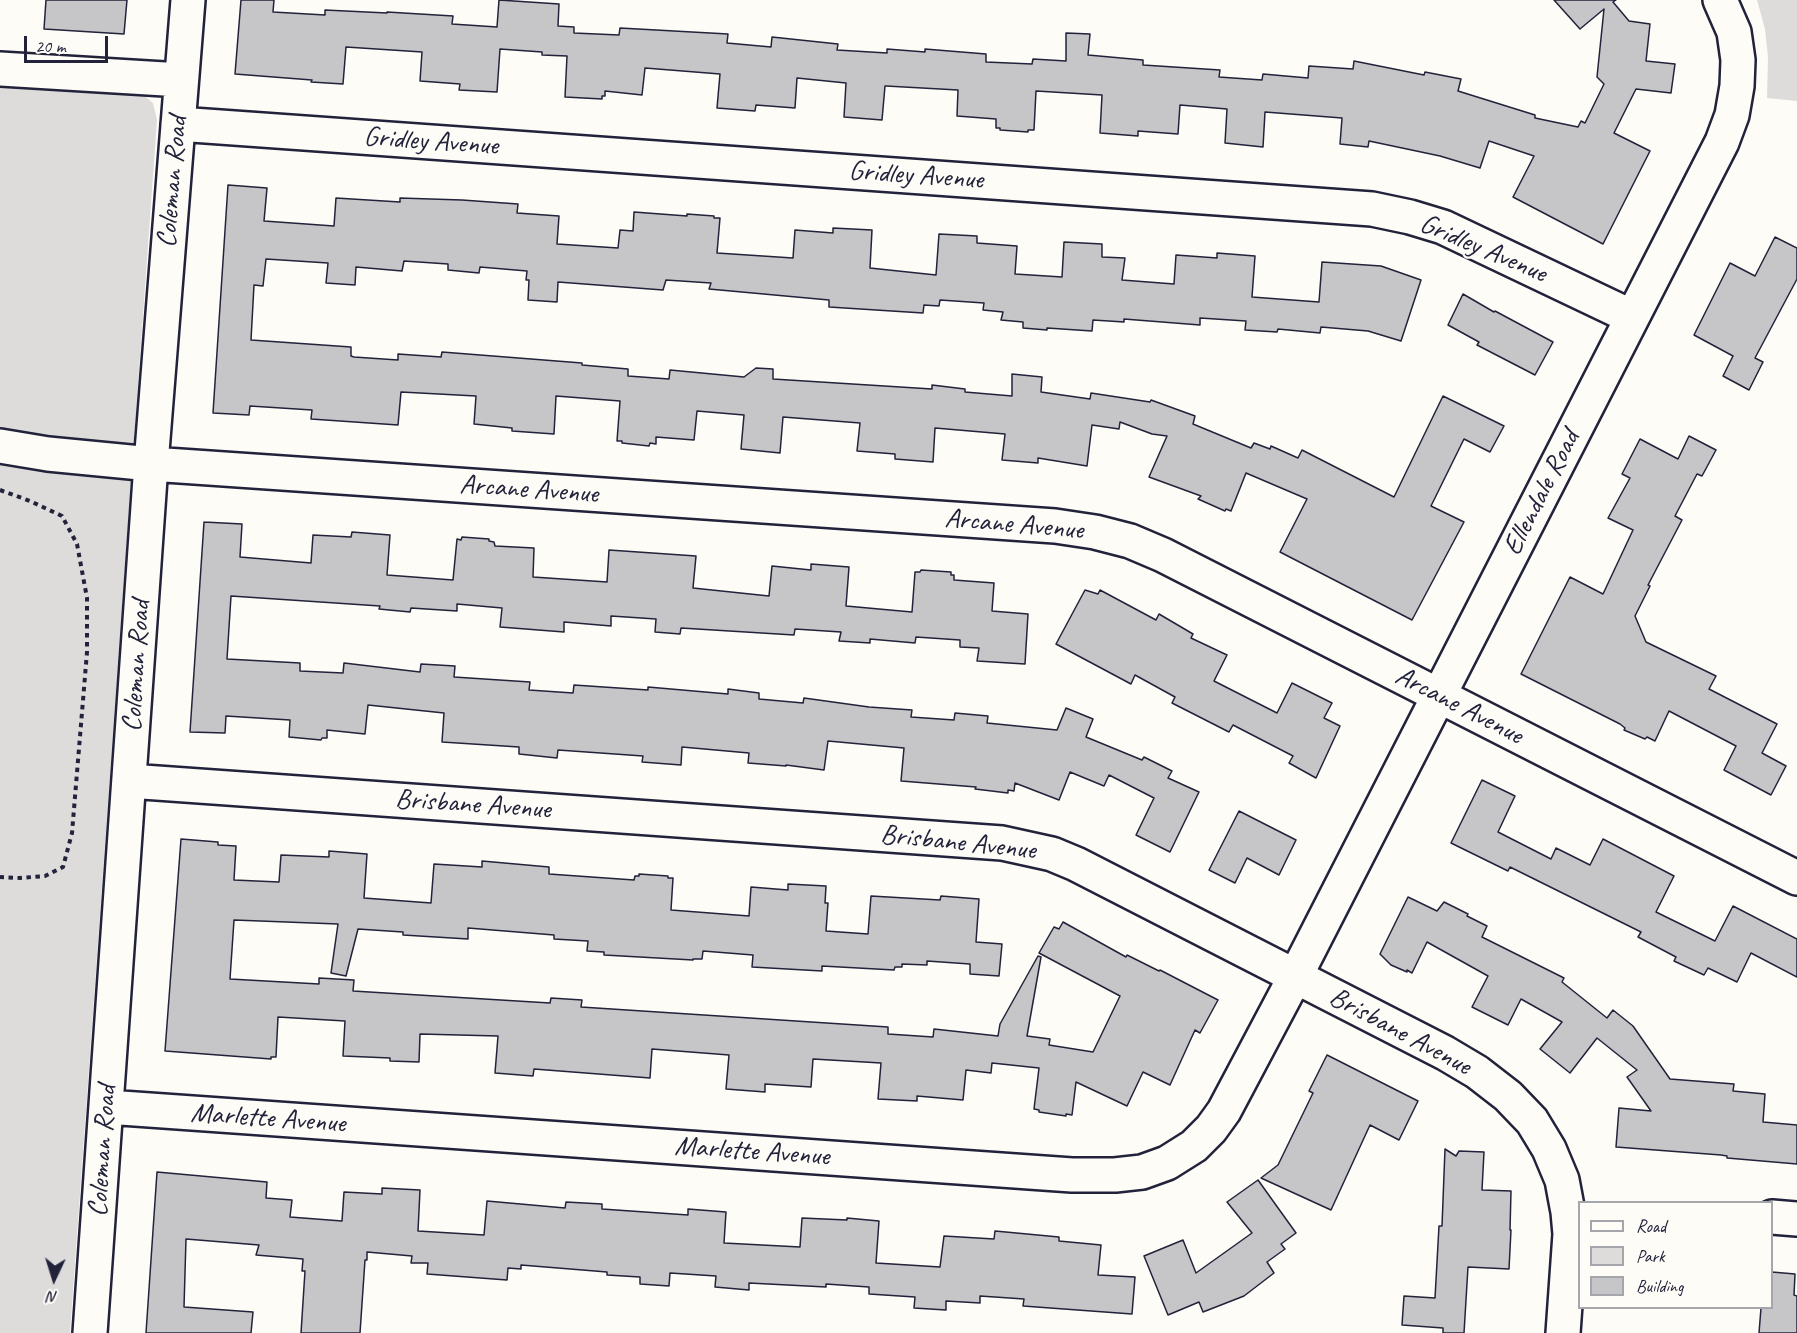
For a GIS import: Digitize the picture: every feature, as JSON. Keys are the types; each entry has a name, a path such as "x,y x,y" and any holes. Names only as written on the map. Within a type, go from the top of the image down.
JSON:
{"street":[{"name":"Coleman Road","path":"90,1333 151,464 188,0"},
{"name":"Ellendale Road","path":"1295,976 1722,142 1732,115 1737,86 1738,60 1734,32 1720,0"},
{"path":"0,69 181,80"},
{"name":"Gridley Avenue","path":"178,124 1372,209 1443,227 1632,317"},
{"name":"Arcane Avenue","path":"0,446 48,454 151,464 1055,526 1095,532 1163,555 1797,878"},
{"name":"Brisbane Avenue","path":"129,781 1002,843 1052,854 1076,864 1445,1053 1477,1072 1508,1096 1532,1121 1549,1149 1573,1204 1563,1333"},
{"name":"Marlette Avenue","path":"107,1107 1060,1174 1124,1174 1142,1172 1167,1163 1194,1146 1211,1129 1224,1111 1295,976"},
{"path":"1773,1217 1797,1219"}],"path":[{"path":"0,490 62,516 67,525 77,544 87,598 87,652 72,833 63,867 45,876 20,879 0,877"}],"green space":[{"path":"1757,0 1797,0 1797,101 1767,98 1768,57 1765,29"},
{"path":"0,83 141,93 153,103 157,120 70,1333 0,1333"}],"building":[{"path":"46,0 127,0 124,34 44,29"},
{"path":"241,0 274,0 273,12 325,15 325,10 453,16 452,24 497,27 499,0 559,4 558,26 574,27 574,33 619,35 620,28 728,34 727,43 771,47 772,37 838,44 837,50 887,53 887,49 925,52 925,49 986,54 986,62 1032,64 1033,59 1066,61 1066,33 1090,34 1088,55 1143,60 1143,65 1220,70 1219,77 1262,80 1263,74 1308,78 1309,66 1353,69 1354,61 1424,75 1425,72 1461,79 1458,91 1535,115 1535,118 1578,127 1581,121 1585,123 1604,84 1597,77 1604,9 1580,29 1554,0 1616,0 1613,2 1629,21 1650,24 1646,61 1675,64 1671,93 1636,89 1614,133 1650,151 1603,244 1513,197 1534,156 1489,141 1480,168 1440,156 1369,141 1368,147 1340,144 1342,118 1265,112 1263,147 1225,143 1227,109 1180,105 1178,134 1138,131 1138,136 1100,133 1102,95 1036,91 1034,130 1028,130 1028,132 1000,130 996,128 996,119 957,116 958,90 885,86 882,120 844,117 846,83 797,78 795,108 756,105 755,111 717,108 720,74 645,68 642,95 605,91 602,99 565,97 567,56 500,49 497,92 459,90 460,84 420,81 422,52 346,47 343,84 235,74"},
{"path":"228,185 267,188 264,221 334,226 336,198 400,202 400,198 462,200 518,204 517,213 559,216 557,244 618,248 620,230 633,231 634,212 720,218 717,253 793,258 795,230 833,233 833,228 872,230 870,268 936,275 939,234 977,236 977,243 1017,246 1015,274 1062,277 1064,242 1102,244 1102,257 1125,258 1122,280 1174,284 1176,255 1217,258 1217,253 1255,256 1252,297 1319,302 1322,262 1381,266 1421,280 1401,341 1368,331 1321,327 1320,333 1278,329 1277,332 1245,330 1246,321 1200,318 1200,325 1124,319 1124,322 1093,320 1092,331 1047,328 1047,330 1023,328 1023,322 1001,320 1003,312 983,310 984,303 940,300 939,306 924,305 923,313 829,307 829,300 709,289 711,283 666,280 663,290 558,282 557,302 528,300 527,271 480,267 479,273 448,270 448,264 404,261 402,271 356,267 355,285 326,283 328,263 266,259 263,286 254,285 251,340 351,347 351,356 354,357 398,360 398,354 441,357 442,352 582,363 582,365 628,369 628,376 669,379 670,370 744,377 756,368 773,369 773,379 932,389 932,385 965,389 965,392 1012,396 1012,374 1042,377 1041,392 1090,399 1091,393 1150,402 1151,400 1195,416 1193,424 1251,448 1254,443 1270,449 1271,446 1298,458 1302,450 1394,497 1443,396 1504,426 1490,452 1464,439 1431,506 1464,522 1412,620 1280,552 1307,499 1246,473 1231,511 1226,509 1225,511 1198,499 1201,496 1149,477 1167,436 1152,434 1120,422 1119,429 1092,425 1087,466 1038,458 1038,463 1002,460 1005,434 935,428 933,462 895,459 895,454 857,451 860,423 783,417 780,453 741,449 744,415 697,411 694,440 656,437 656,444 650,443 649,446 622,443 622,441 617,441 620,401 556,396 554,434 512,431 512,428 474,424 476,396 401,392 398,425 311,419 312,410 250,406 249,415 213,413"},
{"path":"1775,237 1797,248 1797,279 1755,358 1763,362 1749,390 1723,376 1733,356 1694,335 1730,263 1755,276"},
{"path":"1463,294 1553,342 1535,375 1477,345 1479,342 1448,325"},
{"path":"1689,436 1716,450 1702,476 1697,474 1675,516 1682,520 1648,585 1650,586 1635,616 1646,642 1716,676 1709,689 1777,724 1762,753 1786,766 1771,795 1724,770 1736,746 1669,711 1655,741 1647,737 1645,739 1521,674 1570,577 1603,594 1633,530 1608,518 1630,478 1622,474 1640,439 1678,459"},
{"path":"204,522 242,524 240,557 311,563 313,535 351,537 352,532 390,535 387,575 453,580 457,539 461,540 462,537 489,539 494,542 495,546 534,548 533,577 607,582 609,550 696,556 693,588 769,596 772,566 811,570 811,564 849,567 846,606 912,612 915,572 921,570 951,572 954,580 994,583 992,611 1028,614 1025,664 977,661 979,648 960,647 960,640 916,637 915,643 870,639 870,643 839,641 841,632 795,629 794,635 681,628 680,634 655,632 656,619 611,616 611,626 564,622 564,632 500,627 502,608 457,604 457,611 411,608 410,612 379,609 380,606 231,596 227,659 300,663 300,671 343,673 344,663 420,672 421,664 455,666 454,677 530,682 529,690 573,693 574,685 648,690 648,687 728,694 728,689 759,693 759,699 803,703 804,698 912,710 911,717 954,720 955,713 988,716 987,723 1057,730 1066,708 1093,719 1086,737 1142,760 1144,757 1172,771 1168,778 1199,792 1170,852 1136,835 1154,798 1109,775 1104,786 1070,772 1059,800 1015,783 1014,791 1008,790 1008,793 975,789 976,787 901,781 904,748 828,741 824,770 748,763 749,753 682,747 681,765 642,762 643,756 558,750 557,758 519,754 519,747 442,742 444,713 368,705 365,734 327,730 327,738 321,740 289,737 290,720 226,716 225,733 190,732"},
{"path":"1085,590 1098,594 1100,590 1156,620 1159,614 1193,634 1191,638 1227,655 1214,681 1277,713 1292,683 1332,703 1324,718 1340,726 1316,778 1289,763 1293,756 1233,725 1229,732 1172,703 1175,697 1135,675 1131,684 1056,644"},
{"path":"1482,780 1515,796 1498,832 1551,859 1556,848 1590,865 1603,839 1674,876 1656,912 1715,941 1733,906 1797,939 1797,977 1751,953 1737,982 1708,968 1704,975 1674,961 1676,957 1638,937 1641,932 1510,867 1508,871 1451,843"},
{"path":"1239,811 1296,840 1279,875 1247,858 1235,883 1209,870"},
{"path":"181,839 236,846 234,880 279,882 281,855 329,857 329,851 367,854 364,898 431,903 434,864 482,867 482,861 549,867 549,874 634,880 639,874 668,876 668,878 673,878 671,910 749,916 751,887 788,890 788,884 826,886 825,903 828,903 826,931 868,934 871,896 940,900 941,896 979,899 976,942 1002,944 999,976 970,974 970,964 927,961 927,965 902,964 902,967 895,967 894,970 822,966 822,971 752,967 753,955 703,951 702,959 693,960 604,955 604,952 587,951 588,941 554,939 554,935 468,928 468,939 403,935 403,932 358,929 346,976 331,973 338,924 234,920 230,979 319,984 319,978 354,980 353,991 550,1003 551,998 582,1000 581,1007 888,1027 888,1034 933,1037 934,1029 998,1036 1000,1024 1038,956 1041,957 1027,1036 1050,1039 1049,1045 1093,1052 1120,996 1039,953 1054,927 1059,929 1063,922 1126,957 1127,955 1160,970 1218,1000 1200,1033 1195,1030 1170,1085 1143,1072 1127,1106 1076,1082 1072,1115 1066,1114 1066,1116 1039,1112 1034,1109 1039,1068 992,1063 991,1073 966,1070 963,1100 917,1096 917,1101 878,1099 881,1063 813,1059 811,1087 765,1084 765,1092 726,1089 729,1055 652,1049 650,1078 534,1069 533,1076 495,1073 498,1036 420,1034 419,1062 343,1056 345,1021 278,1017 276,1057 271,1057 271,1059 165,1051"},
{"path":"1408,897 1437,911 1444,902 1468,914 1467,916 1487,926 1482,937 1564,978 1562,982 1607,1018 1613,1010 1633,1026 1670,1079 1734,1084 1733,1091 1765,1094 1763,1122 1797,1125 1797,1164 1727,1158 1721,1155 1616,1147 1619,1108 1651,1111 1627,1077 1637,1070 1597,1038 1570,1073 1540,1049 1562,1022 1521,999 1508,1025 1472,1007 1488,976 1427,942 1412,973 1391,965 1380,954"},
{"path":"1327,1055 1418,1101 1399,1140 1370,1125 1331,1210 1261,1178 1278,1165 1313,1093 1309,1091"},
{"path":"1445,1149 1456,1156 1459,1151 1484,1152 1482,1190 1511,1191 1509,1269 1468,1267 1464,1333 1443,1333 1443,1328 1402,1325 1404,1296 1435,1298 1439,1226 1442,1226"},
{"path":"157,1172 267,1182 266,1198 292,1200 290,1217 342,1221 344,1192 382,1194 382,1188 420,1190 418,1231 484,1235 487,1201 565,1208 566,1202 602,1204 602,1209 688,1215 688,1209 726,1212 724,1243 800,1247 802,1218 847,1220 847,1218 879,1221 876,1263 940,1267 944,1236 994,1239 995,1231 1059,1237 1059,1241 1101,1245 1098,1275 1135,1277 1132,1314 1023,1306 1024,1299 980,1296 980,1303 946,1301 946,1310 914,1308 915,1297 869,1294 869,1287 749,1283 749,1290 715,1287 716,1276 670,1273 669,1286 640,1284 640,1277 607,1275 607,1272 521,1265 521,1269 508,1268 507,1280 427,1274 428,1263 411,1263 412,1256 367,1252 360,1333 301,1333 305,1271 302,1271 303,1259 256,1255 259,1245 186,1239 184,1307 253,1312 251,1333 146,1333"},
{"path":"1258,1180 1296,1233 1281,1244 1285,1249 1267,1262 1274,1273 1244,1296 1203,1312 1199,1302 1168,1315 1144,1256 1183,1240 1196,1273 1252,1233 1227,1202"},
{"path":"1773,1272 1795,1274 1797,1333 1759,1333 1761,1309 1773,1309"}]}
